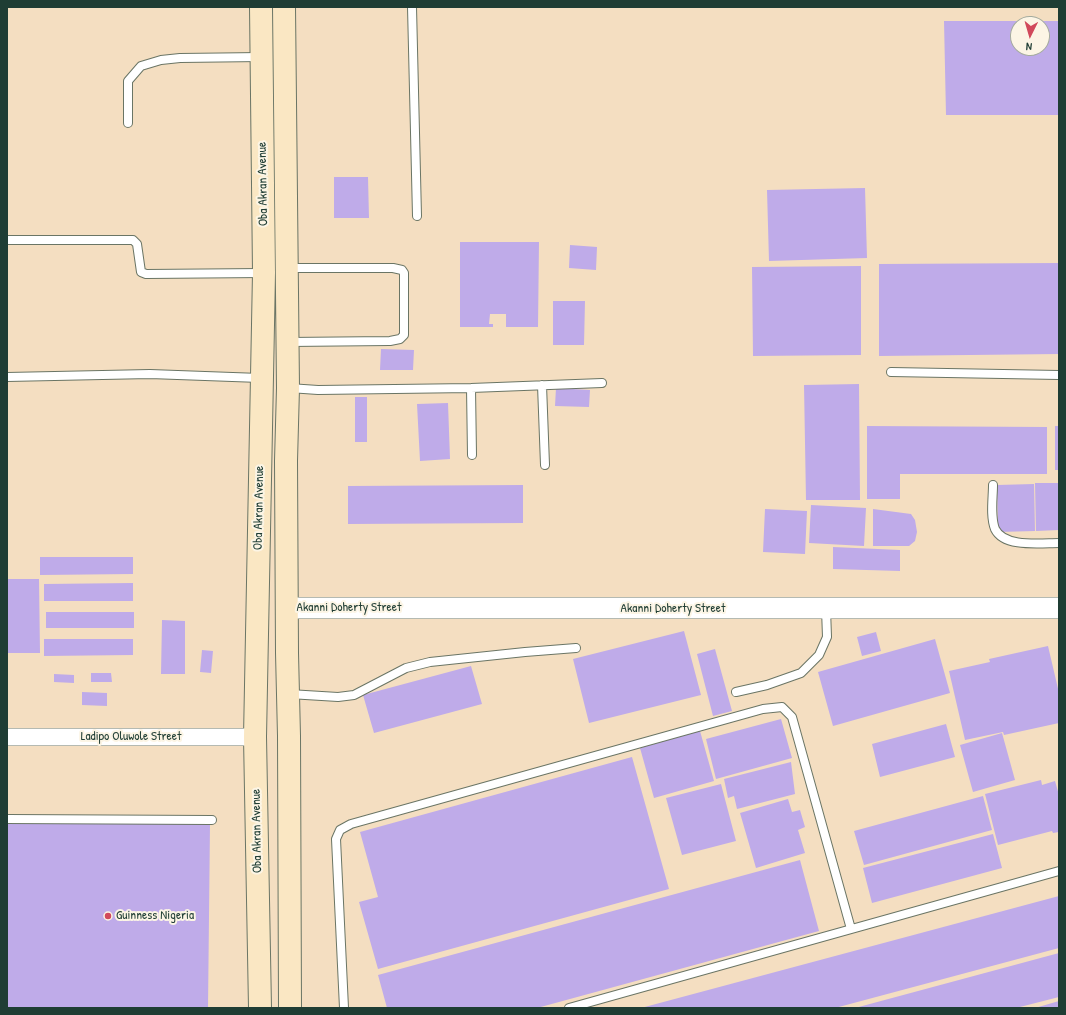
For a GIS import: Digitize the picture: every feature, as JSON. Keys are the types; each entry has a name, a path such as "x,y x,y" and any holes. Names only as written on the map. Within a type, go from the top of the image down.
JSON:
{"main road":[{"name":"Oba Akran Avenue","path":"260,1008 255,738 264,273 261,7"},
{"name":"Oba Akran Avenue","path":"284,7 288,388 286,461 290,1008"}],"street":[{"name":"Akanni Doherty Street","path":"287,608 1059,608"},
{"name":"Ladipo Oluwole Street","path":"7,737 255,738"}],"lane":[{"path":"412,7 417,216"},
{"path":"128,123 128,81 141,66 161,60 180,58 262,57"},
{"path":"7,240 132,240 137,244 141,272 146,274 264,273"},
{"path":"287,268 393,268 402,270 404,274 404,335 400,339 390,341 287,342"},
{"path":"891,372 1059,375"},
{"path":"7,377 150,374 261,378"},
{"path":"288,388 318,390 471,388 602,383"},
{"path":"542,385 545,465"},
{"path":"471,388 472,455"},
{"path":"994,485 993,515 996,529 1004,539 1016,543 1059,543"},
{"path":"736,692 767,685 801,673 819,656 827,637 826,608"},
{"path":"288,694 338,697 354,695 406,668 430,662 576,648"},
{"path":"344,1008 336,839 340,830 351,824 763,709 782,707 792,717 851,929"},
{"path":"7,819 212,820"},
{"path":"569,1008 1059,871"}],"building":[{"path":"944,21 1010,21 1010,56 1050,56 1050,21 1059,21 1059,115 946,115"},
{"path":"334,177 368,177 369,218 334,218"},
{"path":"865,188 867,258 769,261 767,190"},
{"path":"460,242 539,242 538,327 506,327 506,314 490,314 489,324 493,324 493,327 460,327"},
{"path":"570,245 597,247 596,270 569,268"},
{"path":"1059,263 1059,354 879,356 879,264"},
{"path":"861,266 861,355 753,356 752,267"},
{"path":"553,301 585,301 584,345 553,345"},
{"path":"381,349 414,350 413,370 380,370"},
{"path":"859,384 860,500 806,500 804,385"},
{"path":"556,388 590,390 589,407 555,406"},
{"path":"355,397 367,397 367,442 355,442"},
{"path":"448,403 450,459 420,461 417,404"},
{"path":"867,426 1047,427 1047,474 900,474 900,499 867,499"},
{"path":"1055,426 1059,426 1059,470 1055,470"},
{"path":"1035,483 1059,483 1059,530 1036,531"},
{"path":"1034,484 1035,531 998,532 997,485"},
{"path":"523,485 523,523 348,524 348,486"},
{"path":"811,505 866,508 864,546 809,543"},
{"path":"765,509 807,511 805,554 763,552"},
{"path":"873,509 911,514 915,520 917,532 915,541 909,546 873,546"},
{"path":"833,547 900,550 900,571 833,569"},
{"path":"40,557 133,557 133,574 40,575"},
{"path":"7,579 39,579 40,653 7,653"},
{"path":"133,583 133,601 44,601 44,584"},
{"path":"46,612 134,612 134,628 46,628"},
{"path":"162,620 185,621 185,674 161,674"},
{"path":"684,631 701,695 589,723 573,659"},
{"path":"876,632 881,651 862,656 857,637"},
{"path":"44,639 133,639 133,655 44,656"},
{"path":"935,639 950,693 833,726 818,672"},
{"path":"1048,646 1059,693 1059,723 1004,735 1003,732 965,740 949,671 990,662 989,659"},
{"path":"715,649 732,711 713,716 697,654"},
{"path":"202,650 213,651 211,673 200,672"},
{"path":"471,666 482,704 374,733 363,695"},
{"path":"91,673 111,673 112,682 91,682"},
{"path":"54,674 74,675 74,683 54,682"},
{"path":"82,692 107,693 107,706 82,705"},
{"path":"781,719 792,758 716,779 706,739"},
{"path":"946,724 955,757 880,777 872,744"},
{"path":"700,731 714,781 654,798 640,748"},
{"path":"1002,733 1015,780 973,792 960,745"},
{"path":"632,757 669,889 378,969 359,902 378,897 360,832"},
{"path":"791,762 795,794 737,809 734,796 728,798 724,779"},
{"path":"1041,780 1042,785 1055,781 1059,795 1059,832 1053,833 1052,831 998,845 985,794"},
{"path":"721,784 736,841 682,855 666,798"},
{"path":"983,796 992,830 864,865 854,831"},
{"path":"788,799 792,812 800,810 805,827 798,830 805,853 756,868 740,813"},
{"name":"Guinness Nigeria","path":"7,822 210,824 208,1008 7,1008"},
{"path":"993,834 1002,868 872,903 863,868"},
{"path":"800,860 819,931 537,1008 387,1008 378,975"},
{"path":"1059,896 1059,948 835,1008 641,1008"},
{"path":"1059,953 1059,997 1016,1008 855,1008"},
{"path":"1059,1001 1059,1008 1035,1008"}],"place":[{"name":"Guinness Nigeria","path":"108,916"}]}
